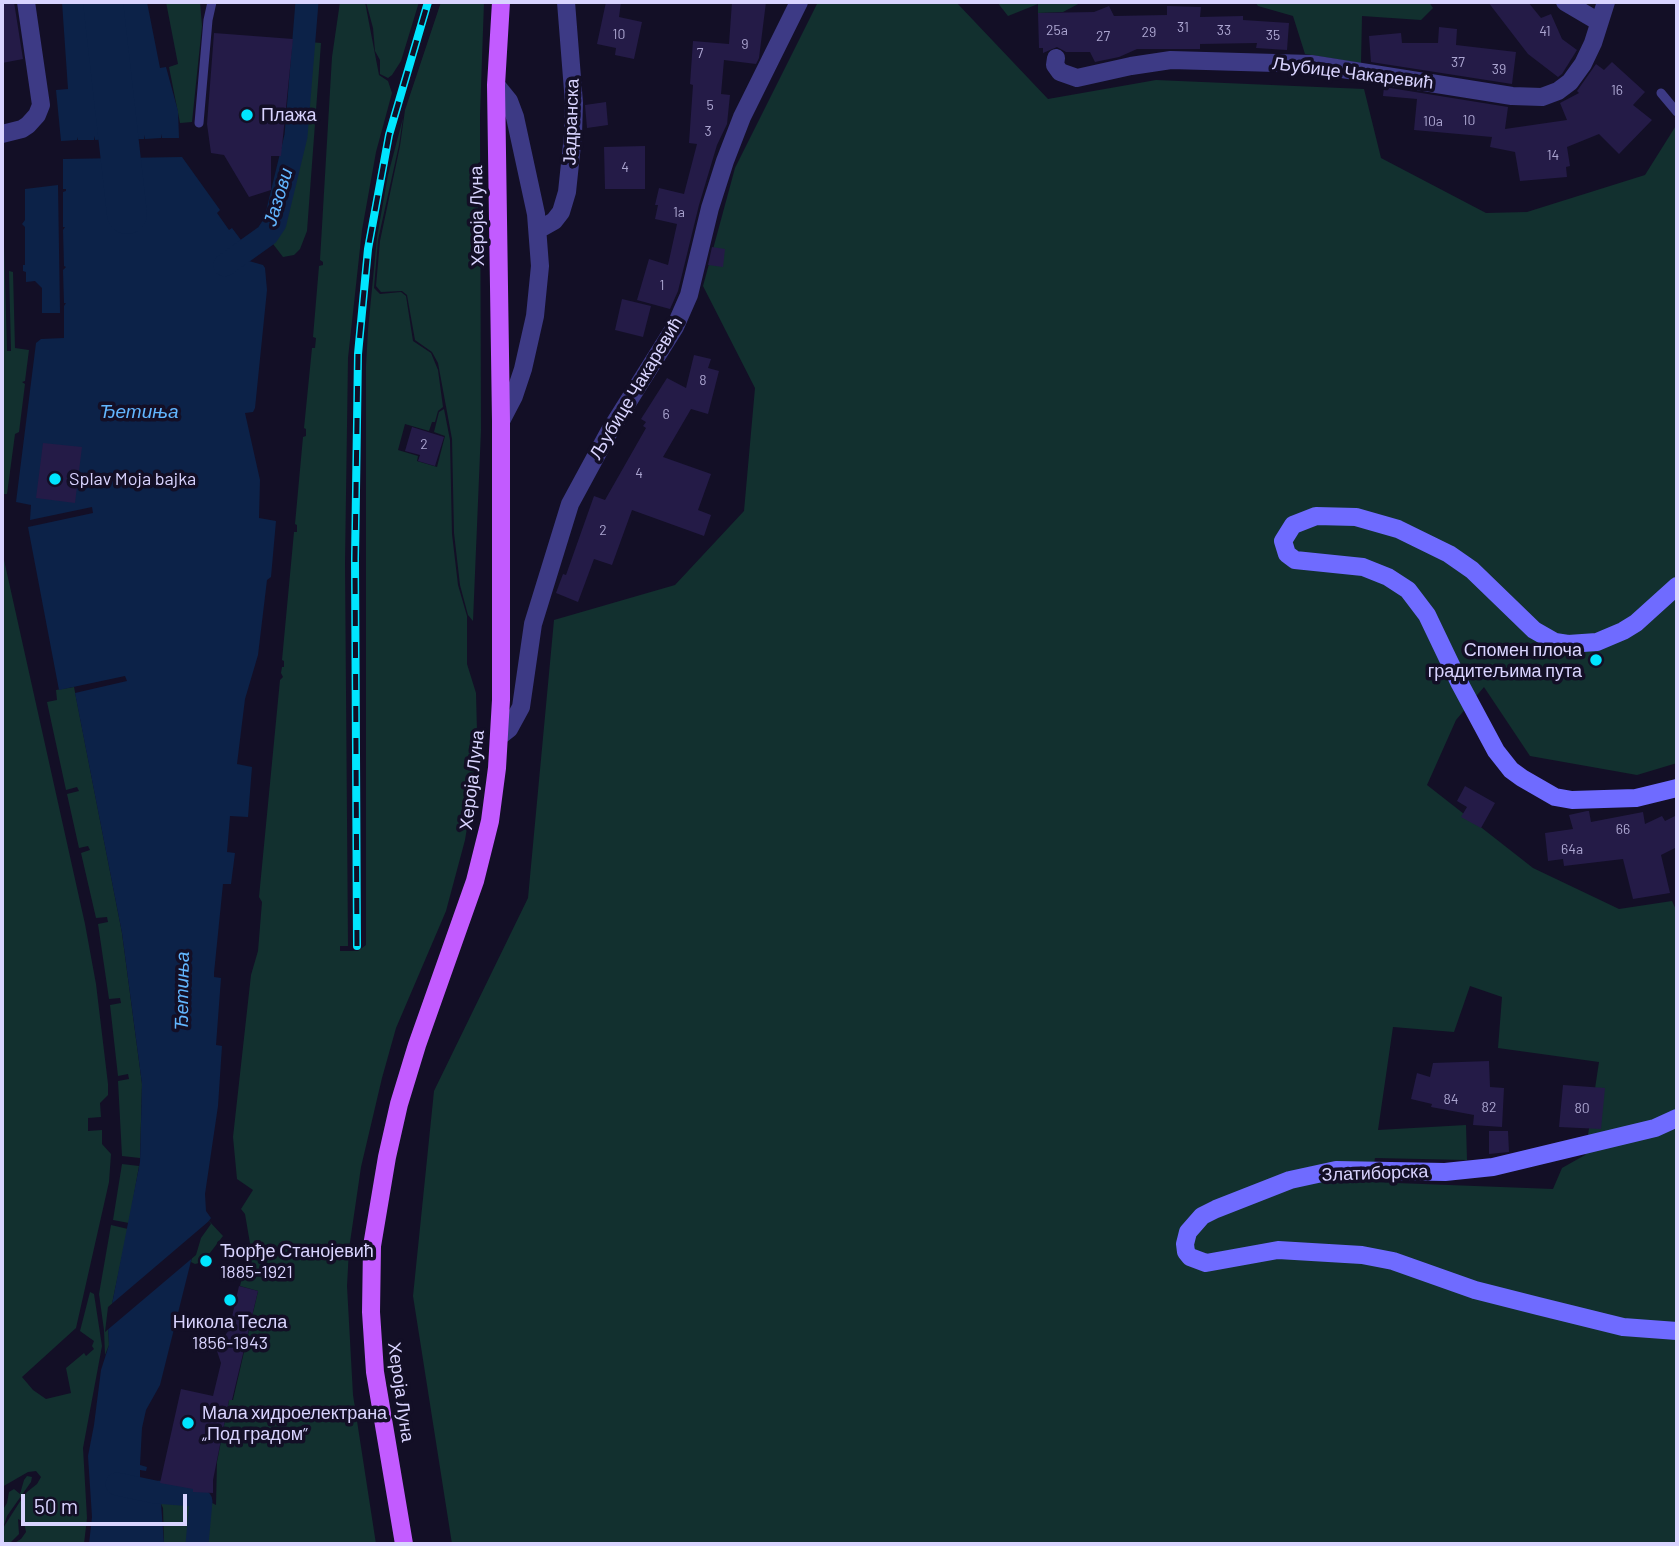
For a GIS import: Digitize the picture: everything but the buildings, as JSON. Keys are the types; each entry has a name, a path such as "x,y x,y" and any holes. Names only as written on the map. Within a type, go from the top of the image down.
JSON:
{"main road":[{"name":"Хероја Луна","path":"404,1544 375,1372 371,1312 372,1246 399,1104 467,908 483,851 500,736 501,421 496,86 501,2"}],"street":[{"path":"2,134 28,125 41,105 26,2"},
{"name":"Јадранска","path":"538,230 554,221 561,212 567,192 574,103 566,2"},
{"name":"Љубице Чакаревић","path":"500,736 509,729 521,706 533,624 570,504 609,432 675,327 688,295 725,161 742,117 799,2"},
{"path":"1565,2 1599,22"},
{"name":"Љубице Чакаревић","path":"1056,58 1055,65 1060,72 1077,78 1131,65 1171,60 1311,64 1512,96 1542,97 1558,91 1570,82 1583,64 1606,2"},
{"path":"496,86 509,101 516,117 538,230 539,278 535,316 518,386 501,421"},
{"path":"1677,586 1636,623 1623,631 1597,642 1568,644 1555,642 1534,630 1472,570 1449,554 1398,529 1356,517 1316,516 1293,525 1283,541 1287,554 1295,560 1363,567 1388,577 1408,590 1418,601 1438,635 1460,684 1496,751 1511,770 1522,778 1555,797 1572,800 1636,798 1677,788"},
{"name":"Златиборска","path":"1677,1118 1656,1128 1493,1167 1445,1171 1336,1170 1290,1180 1202,1216 1188,1232 1185,1244 1190,1256 1206,1263 1278,1250 1362,1255 1393,1261 1475,1290 1623,1327 1677,1331"}],"lane":[{"path":"199,123 212,2"},
{"path":"1661,93 1677,112"}],"green space":[{"path":"166,2 200,2 202,26 192,122 180,123 169,67 178,64"},
{"path":"340,2 365,2 379,75 388,81 392,93 376,152 362,230 348,358 345,563 348,946 340,946 340,951 358,951 366,945 366,366 377,237 388,175 403,118 378,240 374,288 380,294 401,292 406,296 413,341 431,353 438,370 443,407 438,411 429,431 405,424 398,450 418,456 417,461 437,467 445,436 434,432 439,412 444,409 450,440 452,534 458,585 467,616 467,664 476,693 474,785 465,840 446,911 396,1028 382,1078 361,1167 349,1249 347,1286 353,1395 376,1544 204,1544 208,1501 216,1505 217,1462 229,1400 233,1400 258,1291 240,1286 245,1264 252,1255 245,1214 241,1209 253,1190 237,1179 233,1137 251,975 258,951 262,902 259,897 280,680 284,667 282,660 294,532 297,532 295,524 303,437 306,436 304,428 312,348 315,348 316,338 313,337 319,266 323,265 320,260 332,57"},
{"path":"366,2 419,2 401,61 388,78 380,74 380,60 375,51 373,28"},
{"path":"441,2 484,2 480,115 481,430 473,621 468,615 460,585 454,533 452,439 438,363 432,352 415,340 407,295 402,291 381,292 376,286 380,241 405,110"},
{"path":"818,2 956,2 1048,99 1156,80 1364,89 1381,158 1486,213 1527,212 1645,175 1677,124 1677,763 1637,775 1530,756 1484,687 1456,720 1427,785 1533,868 1619,909 1672,901 1677,912 1677,1544 452,1544 413,1296 434,1091 528,898 554,620 675,585 744,511 755,388 703,286 735,168","holes":["1470,986 1502,997 1498,1048 1599,1062 1585,1155 1562,1168 1553,1189 1371,1182 1375,1158 1467,1160 1466,1125 1378,1130 1393,1027 1454,1032"]},
{"path":"997,2 1082,2 1063,12 1038,13 1038,4 1008,16"},
{"path":"1255,2 1429,2 1433,8 1421,20 1362,16 1361,63 1305,54 1293,16 1258,6"},
{"path":"309,42 321,43 307,231 300,249 294,255 283,257 270,240 278,233 283,222 302,143"},
{"path":"2,172 7,351 11,351 9,271 13,272 15,348 29,350 25,381 22,382 25,384 19,432 15,434 7,494 2,494"},
{"path":"2,551 85,924 96,984 108,1084 108,1095 100,1103 101,1117 88,1118 88,1131 102,1130 102,1144 111,1154 109,1182 76,1328 22,1377 33,1390 46,1399 71,1393 66,1368 84,1353 86,1356 94,1349 94,1341 80,1331 90,1292 94,1294 102,1346 83,1448 87,1518 84,1544 13,1544 26,1532 24,1522 18,1519 19,1534 9,1544 2,1544 2,1511 9,1492 14,1489 20,1494 24,1480 27,1476 32,1477 7,1516 3,1528 27,1492 41,1477 36,1471 28,1472 2,1487"},
{"path":"74,687 122,933 142,1084 140,1158 122,1156 118,1081 129,1079 128,1074 118,1076 110,1005 121,1003 120,998 109,999 98,924 108,922 107,917 96,918 81,853 90,850 88,846 79,848 67,794 79,791 77,787 66,790 47,702 57,700 56,690"},
{"path":"122,1164 139,1166 129,1223 113,1220"},
{"path":"209,1221 223,1236 203,1262 195,1264 191,1262 197,1237"},
{"path":"111,1225 128,1229 108,1325 109,1345 105,1355 99,1294"},
{"path":"159,1500 194,1500 190,1544 164,1544 163,1508"}],"water":[{"path":"62,2 147,2 160,68 166,67 178,111 179,138 162,138 161,134 161,138 145,139 145,135 144,139 128,139 128,136 127,139 112,139 111,136 110,139 95,140 94,136 94,140 78,140 77,137 77,140 61,141 56,90 68,89"},
{"name":"Ђетиња","path":"182,157 220,210 217,213 229,230 232,228 251,249 249,261 265,268 267,290 255,408 253,412 245,413 260,480 259,518 276,521 271,577 267,580 258,655 245,699 237,764 252,767 248,817 230,816 227,852 235,853 231,884 223,884 214,973 214,977 221,978 216,1045 222,1046 218,1106 205,1194 206,1211 211,1218 197,1237 160,1385 146,1410 142,1428 140,1465 147,1467 146,1471 140,1470 140,1485 161,1503 164,1544 89,1544 92,1517 88,1456 101,1370 109,1345 108,1325 140,1162 142,1084 122,933 75,693 127,681 125,676 59,690 28,527 93,513 92,507 30,520 31,505 16,502 36,343 41,339 64,338 66,303 63,270 66,267 63,192 66,189 63,189 63,159"},
{"path":"58,185 60,313 42,313 42,288 35,281 26,282 26,272 23,271 25,227 22,224 25,220 25,189"}],"pier":[{"path":"209,1221 211,1224 201,1238 196,1255 105,1332 108,1307"}],"waterway":[{"name":"Ђетиња","path":"103,2 127,214"},
{"name":"Јазови","path":"225,265 267,235 275,223 296,136 307,2"},
{"path":"117,1484 155,1492 194,1495"},
{"path":"197,1544 201,1501"}],"railway":[{"path":"357,946 355,559 358,354 368,249 389,135 428,2"}],"place":[{"name":"Плажа","path":"247,115"},
{"name":"Splav Moja bajka","path":"55,479"},
{"name":"Спомен плоча градитељима пута","path":"1596,660"},
{"name":"Ђорђе Станојевић 1885-1921","path":"206,1261"},
{"name":"Никола Тесла 1856-1943","path":"230,1300"},
{"name":"Мала хидроелектрана „Под градом”","path":"188,1423"}]}
